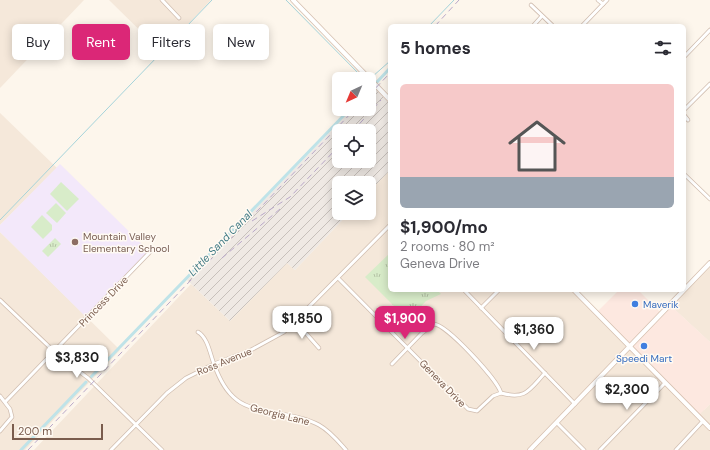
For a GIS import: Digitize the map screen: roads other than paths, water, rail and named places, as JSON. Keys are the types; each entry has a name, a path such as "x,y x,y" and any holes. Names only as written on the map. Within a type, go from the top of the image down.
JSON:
{"main road":[{"path":"293,0 388,98"},
{"path":"686,288 710,263"},
{"path":"576,292 710,428"},
{"path":"530,450 683,292"}],"street":[{"path":"162,0 179,18"},
{"path":"598,0 602,4"},
{"path":"584,24 607,0"},
{"path":"531,5 551,24"},
{"path":"535,24 542,16"},
{"path":"686,55 710,30"},
{"path":"686,108 710,84"},
{"path":"686,176 710,199"},
{"name":"Ross Avenue","path":"111,450 176,386 199,370 251,350 284,332 296,322 388,227"},
{"name":"Princess Drive","path":"6,401 150,252"},
{"name":"Geneva Drive","path":"338,278 468,410 477,411 493,396 501,393"},
{"path":"466,292 575,404"},
{"path":"481,308 497,292"},
{"path":"0,300 54,352 88,378 162,450"},
{"path":"509,336 524,321"},
{"path":"296,322 319,348"},
{"path":"392,364 428,327 434,324 442,326 495,379 501,393 518,396 526,394 545,373"},
{"name":"Georgia Lane","path":"198,332 205,339 224,386 240,403 313,422 330,434 346,450"},
{"path":"600,450 665,383"},
{"path":"0,396 6,401 10,408 12,417 0,431"},
{"path":"676,450 703,421"},
{"path":"557,423 584,450"}],"waterway":[{"path":"0,220 212,0"},
{"path":"286,0 357,72"},
{"path":"431,24 454,0"},
{"path":"376,73 388,63"},
{"path":"377,82 388,70"},
{"name":"Little Sand Canal","path":"91,377 343,116"},
{"name":"Little Sand Canal","path":"21,450 86,382"}],"railway":[{"path":"437,24 459,0"},
{"path":"376,88 388,75"},
{"path":"359,124 381,100"},
{"path":"28,450 348,116"},
{"path":"252,221 290,197 332,153"},
{"path":"222,258 280,209"}],"place":[{"name":"Mountain Valley Elementary School","path":"75,242"},
{"name":"Maverik","path":"635,304"},
{"name":"Speedi Mart","path":"644,346"}]}
